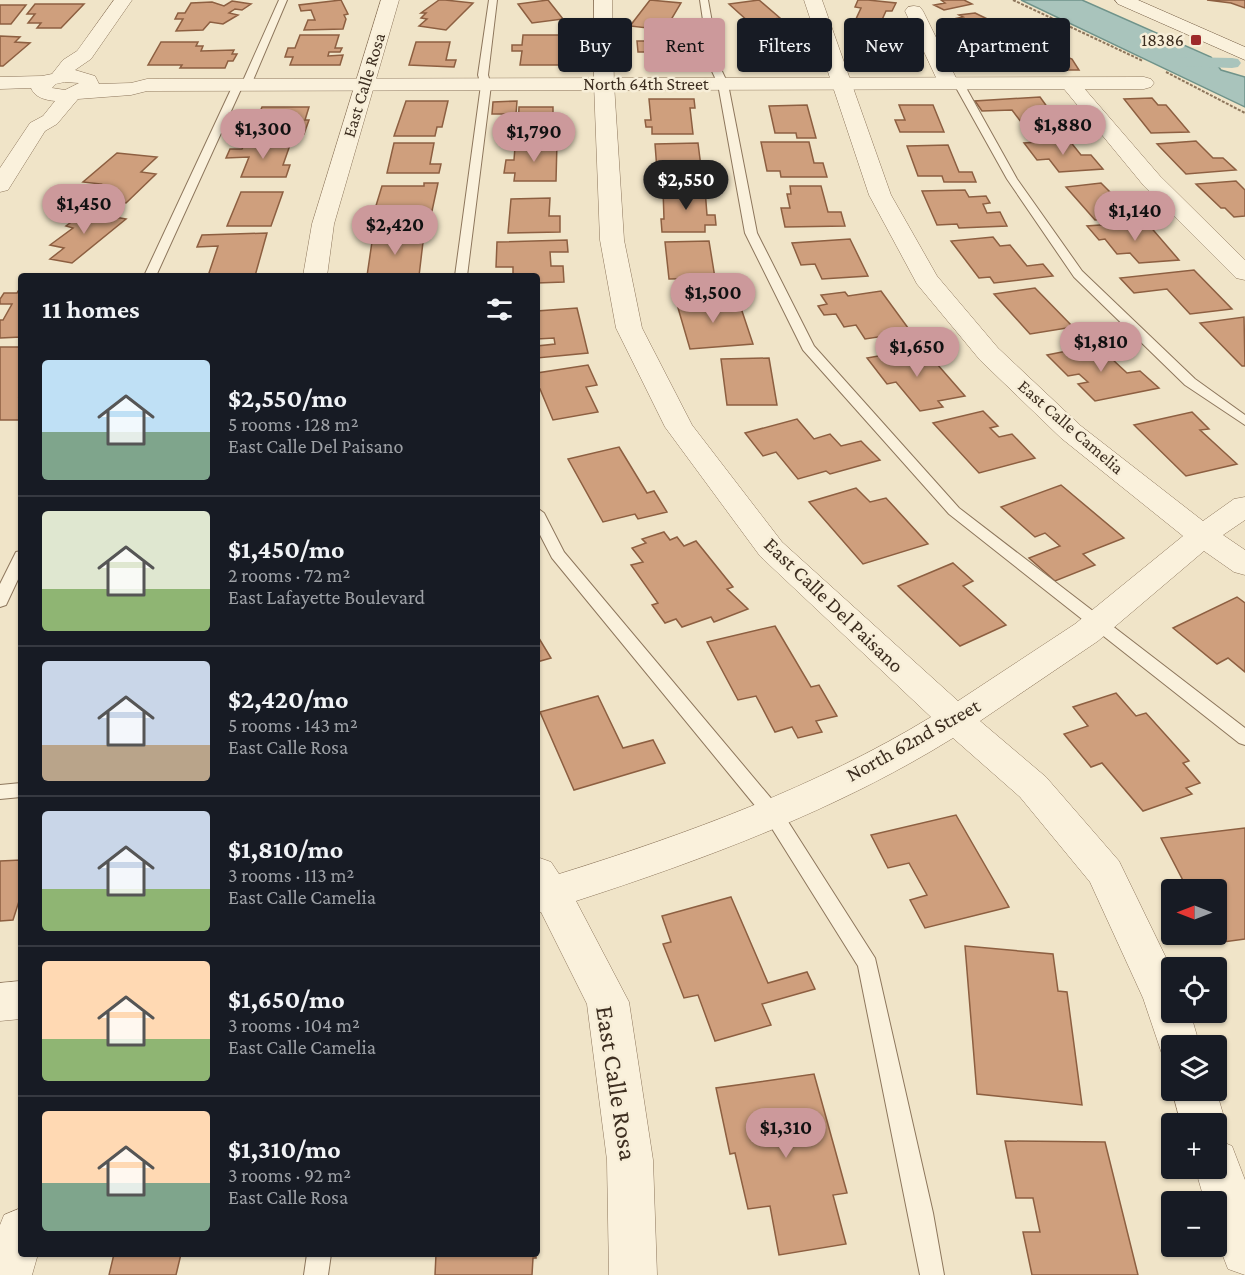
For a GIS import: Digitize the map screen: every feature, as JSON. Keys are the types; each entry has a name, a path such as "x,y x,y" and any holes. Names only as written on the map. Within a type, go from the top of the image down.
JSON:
{"street":[{"path":"37,127 37,120 49,86 70,64 84,55 123,0"},
{"name":"East Calle Rosa","path":"315,273 323,224 390,0"},
{"name":"East Calle Del Paisano","path":"603,0 604,84 612,240 629,328 679,427 771,549 1033,787 1105,872 1164,998 1176,1035"},
{"name":"East Calle Camelia","path":"813,0 880,195 926,279 989,354 1071,432 1203,536 1245,565"},
{"path":"1124,0 1239,49"},
{"path":"1162,0 1245,37"},
{"path":"914,11 954,84"},
{"path":"0,185 37,127 50,120 81,86 90,62 84,55"},
{"path":"0,83 49,86"},
{"name":"North 64th Street","path":"49,86 131,89 147,86 242,85 1144,83"},
{"path":"1070,84 1152,180 1245,273"},
{"path":"0,90 49,86"},
{"name":"North 62nd Street","path":"542,887 592,880 773,814 913,743 987,700 1099,623 1203,536 1245,506"},
{"name":"East Calle Rosa","path":"542,887 608,1002 630,1160 633,1275"},
{"path":"0,1002 18,1000"},
{"path":"1221,1179 1245,1252"},
{"path":"9,1275 18,1243"}],"lane":[{"path":"151,273 283,0"},
{"path":"461,273 486,85 483,75 493,0"},
{"path":"704,0 715,67 723,84 752,233 808,347 954,511 1245,738"},
{"path":"954,84 1012,178 1078,274 1190,381 1245,421"},
{"path":"540,519 557,554 773,814 868,964 932,1275"},
{"path":"0,601 18,562"},
{"path":"0,792 18,790"},
{"path":"316,1275 319,1257"}],"path":[{"path":"1012,0 1147,63"},
{"path":"1158,69 1245,113"}],"water":[{"path":"1021,0 1082,0 1211,57 1221,70 1245,77 1245,107 1070,23 1070,18 1059,18"}],"building":[{"path":"341,0 348,14 344,15 346,19 343,29 304,30 308,20 315,20 311,10 301,11 299,5"},
{"path":"439,0 473,3 446,30 419,26 427,19 421,18 426,13 421,13"},
{"path":"548,0 562,18 532,23 518,4"},
{"path":"650,0 681,3 672,18 644,18 644,28 632,26"},
{"path":"759,0 780,18 744,18 729,4"},
{"path":"858,0 896,3 892,11 886,11 883,18 856,18 861,8 855,7"},
{"path":"941,0 964,0 972,4 944,10 934,5 945,3"},
{"path":"1207,0 1245,0 1245,8 1231,3"},
{"path":"232,1 251,4 242,10 235,9 229,13 238,15 223,24 210,22 203,30 176,31 183,19 175,19 178,13 185,13 191,3 212,2 224,6"},
{"path":"35,4 84,4 61,28 37,28 41,23 28,23 35,14 27,14"},
{"path":"0,5 26,5 11,24 0,24"},
{"path":"975,13 985,18 958,18 963,17 959,15"},
{"path":"300,35 339,35 335,48 342,48 340,52 329,52 328,56 343,55 340,65 290,65 293,57 285,57 288,48 295,48"},
{"path":"523,35 558,35 558,65 520,65 522,51 512,51 512,45 522,45"},
{"path":"0,36 20,37 15,42 30,43 3,66 0,66"},
{"path":"637,41 644,41 644,52 638,52"},
{"path":"161,42 198,42 196,46 203,46 201,51 234,50 232,54 237,54 233,61 228,61 225,68 148,65"},
{"path":"416,42 450,42 446,60 456,60 454,67 409,65"},
{"path":"1070,58 1072,59 1079,70 1070,70"},
{"path":"1040,97 1066,133 1030,134 1012,110 982,111 975,101"},
{"path":"1152,98 1158,105 1166,105 1189,132 1151,133 1124,99"},
{"path":"649,99 694,99 695,108 690,108 693,134 652,134 652,127 646,127 645,120 651,120"},
{"path":"406,101 448,101 442,127 437,127 435,136 394,136"},
{"path":"517,101 516,114 492,114 493,102"},
{"path":"807,105 816,138 797,138 796,133 775,133 769,106"},
{"path":"899,105 933,105 944,132 900,132 895,120 905,120"},
{"path":"262,107 309,107 305,120 309,120 304,134 263,135 265,129 253,129"},
{"path":"519,107 553,107 553,116 558,116 557,134 538,134 538,138 498,139 499,130 518,130"},
{"path":"1069,140 1081,155 1091,155 1103,169 1059,172 1049,159 1037,160 1024,143"},
{"path":"1196,141 1213,158 1223,158 1236,170 1186,174 1157,144"},
{"path":"557,142 556,181 514,181 515,173 504,173 506,160 514,160 515,147 526,147 526,143"},
{"path":"761,142 809,142 814,163 823,163 827,177 781,177 780,171 767,171"},
{"path":"394,143 434,143 430,164 441,164 439,173 387,173"},
{"path":"698,143 703,183 658,183 655,144"},
{"path":"244,145 290,145 283,165 290,165 286,177 241,177 249,157 226,158 230,149 242,149"},
{"path":"948,145 959,172 972,172 976,182 944,182 942,176 918,176 907,146"},
{"path":"117,153 157,157 141,172 156,174 126,203 87,198 101,184 83,182"},
{"path":"1236,181 1245,190 1245,216 1234,217 1196,184"},
{"path":"424,183 438,183 432,211 420,211 419,219 379,219 381,209 375,209 382,186 424,186"},
{"path":"1101,183 1112,194 1116,194 1137,216 1095,220 1066,187"},
{"path":"790,186 821,186 828,212 841,212 845,226 785,227 781,208 790,208 787,194 791,194"},
{"path":"663,189 705,189 707,215 715,215 716,225 705,225 705,232 662,232"},
{"path":"965,190 969,197 986,196 990,203 983,204 987,213 1000,212 1007,226 959,228 957,224 937,225 922,191"},
{"path":"241,192 283,192 271,226 227,226"},
{"path":"550,198 549,216 560,216 560,232 508,233 511,199"},
{"path":"85,212 126,219 72,263 50,259 64,248 50,245 73,228 66,226"},
{"path":"1114,224 1117,226 1148,224 1179,260 1139,263 1130,253 1117,254 1105,239 1099,240 1087,226"},
{"path":"267,233 256,273 209,273 218,246 197,247 202,235"},
{"path":"416,234 415,242 423,242 419,273 367,273 373,235"},
{"path":"993,237 1000,246 1010,245 1027,266 1043,264 1053,276 994,283 990,277 979,278 951,241"},
{"path":"850,239 868,276 822,279 815,264 801,265 792,243"},
{"path":"567,240 568,252 550,252 551,266 563,266 564,282 540,283 540,273 513,273 513,267 496,267 497,242"},
{"path":"709,241 715,278 669,279 665,242"},
{"path":"1194,270 1232,309 1190,314 1167,289 1134,293 1120,278"},
{"path":"1035,288 1073,327 1030,334 994,294"},
{"path":"18,291 18,337 0,338 0,320 3,320 12,304 0,304 0,299 4,293"},
{"path":"881,291 911,332 865,339 856,325 844,327 836,314 824,315 818,306 827,304 821,295 845,292 848,296"},
{"path":"723,298 727,309 741,308 753,344 690,349 676,301"},
{"path":"577,308 588,353 540,358 540,346 555,344 554,338 540,339 540,311"},
{"path":"1244,317 1245,366 1242,366 1200,323"},
{"path":"1097,345 1127,373 1140,371 1159,388 1095,401 1078,384 1088,382 1079,374 1068,376 1047,355"},
{"path":"0,347 18,347 18,420 0,420"},
{"path":"923,348 965,396 938,401 943,407 920,411 896,382 887,384 867,358"},
{"path":"769,358 777,405 727,405 721,359"},
{"path":"588,365 597,385 586,387 598,412 553,420 540,389 540,373"},
{"path":"983,411 998,426 990,428 999,437 1012,434 1035,458 979,473 933,423"},
{"path":"1192,412 1209,429 1200,430 1237,464 1186,476 1134,425"},
{"path":"797,419 814,439 830,434 841,446 861,441 880,460 830,474 826,471 798,479 776,452 763,456 745,433"},
{"path":"619,447 647,493 654,491 667,512 638,519 635,514 603,522 568,459"},
{"path":"1061,485 1124,538 1083,554 1095,565 1055,581 1029,558 1060,546 1045,533 1035,537 1001,507"},
{"path":"856,488 870,502 886,498 928,544 863,564 809,502"},
{"path":"664,532 670,540 677,537 684,546 696,541 733,587 727,589 748,609 714,622 711,617 682,627 676,619 665,623 652,605 658,603 631,565 643,562 632,548 646,543 642,539"},
{"path":"953,563 973,581 963,586 1006,625 960,646 898,586"},
{"path":"1237,597 1245,603 1245,672 1228,658 1217,664 1173,628"},
{"path":"775,626 811,687 819,685 837,716 816,721 822,732 798,738 792,727 775,732 756,696 738,700 707,642"},
{"path":"540,640 551,658 540,661"},
{"path":"1116,693 1136,716 1146,713 1189,761 1183,763 1200,783 1186,788 1192,794 1143,811 1102,763 1091,767 1064,734 1088,726 1073,707"},
{"path":"598,696 623,748 653,740 665,763 574,790 540,712"},
{"path":"956,815 1009,907 925,928 910,900 927,895 909,863 888,868 871,835"},
{"path":"1245,828 1245,939 1227,941 1227,879 1182,879 1161,838"},
{"path":"18,860 18,904 13,920 0,921 0,861"},
{"path":"731,897 768,983 807,972 815,989 762,1004 771,1025 715,1041 698,995 684,998 663,944 671,942 662,916"},
{"path":"965,946 1053,954 1058,991 1067,992 1082,1105 977,1094"},
{"path":"814,1074 847,1193 833,1195 846,1244 779,1255 770,1206 748,1209 735,1153 730,1154 716,1088"},
{"path":"1005,1141 1105,1142 1138,1275 1032,1275 1023,1232 1040,1232 1033,1198 1016,1198"},
{"path":"113,1257 180,1257 176,1275 109,1275"},
{"path":"436,1257 536,1257 533,1258 532,1275 435,1275"}],"waterway":[{"path":"1185,62 1232,63"}],"place":[{"name":"18386","path":"1196,40"}]}
